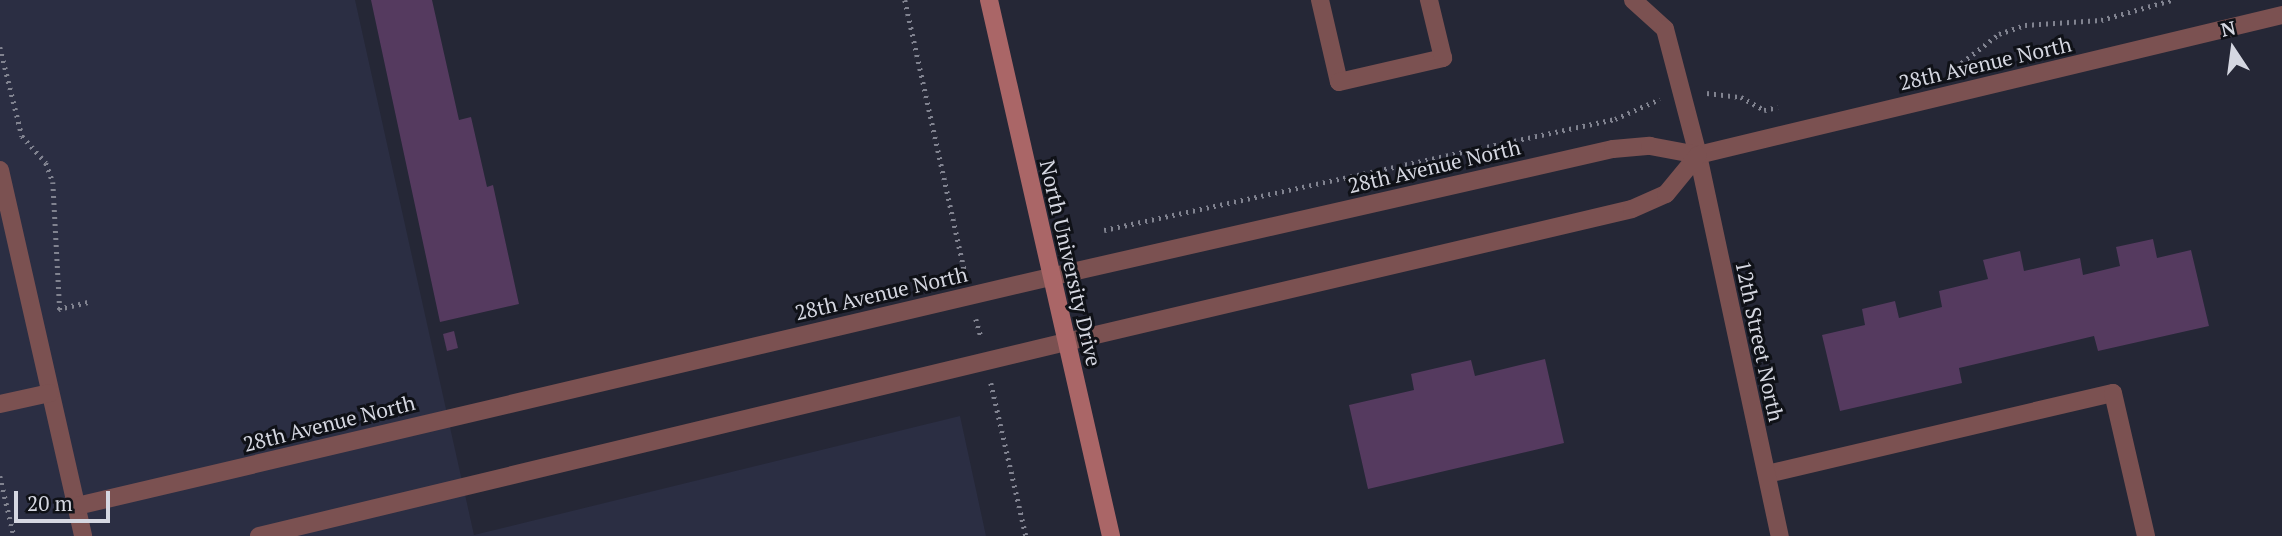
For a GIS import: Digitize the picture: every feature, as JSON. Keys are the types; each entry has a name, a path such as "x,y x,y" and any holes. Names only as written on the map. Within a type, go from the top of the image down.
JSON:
{"main road":[{"name":"North University Drive","path":"989,0 1111,536"}],"street":[{"path":"1320,0 1339,82 1443,58 1429,0"},
{"name":"12th Street North","path":"1633,0 1665,29 1698,155 1780,536"},
{"name":"28th Avenue North","path":"77,506 1050,276 1613,149 1650,146 1698,155 2282,15"},
{"path":"259,536 1632,209 1666,194 1698,155"},
{"path":"0,170 83,536"},
{"path":"0,404 50,393"},
{"path":"1767,474 2113,393 2146,536"}],"path":[{"path":"905,0 1026,536"},
{"path":"1950,73 1998,34 2101,20 2172,0"},
{"path":"0,47 22,136 46,163 53,182 63,322"},
{"path":"1104,230 1615,119 1648,100 1728,95 1764,110 1791,105"},
{"path":"0,475 14,536"}],"shaded area":[{"path":"0,0 355,0 474,535 960,416 986,536 0,536"}],"building":[{"path":"371,0 432,0 459,120 471,117 487,187 493,185 519,304 440,322"},
{"path":"2153,239 2157,258 2191,250 2209,326 2098,351 2094,336 1959,368 1962,383 1840,411 1822,335 1865,325 1862,309 1895,301 1899,318 1942,307 1939,291 1988,279 1983,260 2020,251 2024,271 2080,258 2083,275 2120,266 2116,247"},
{"path":"454,331 458,348 447,351 443,334"},
{"path":"1545,359 1564,443 1368,489 1349,405 1414,390 1411,374 1471,360 1475,376"}]}
